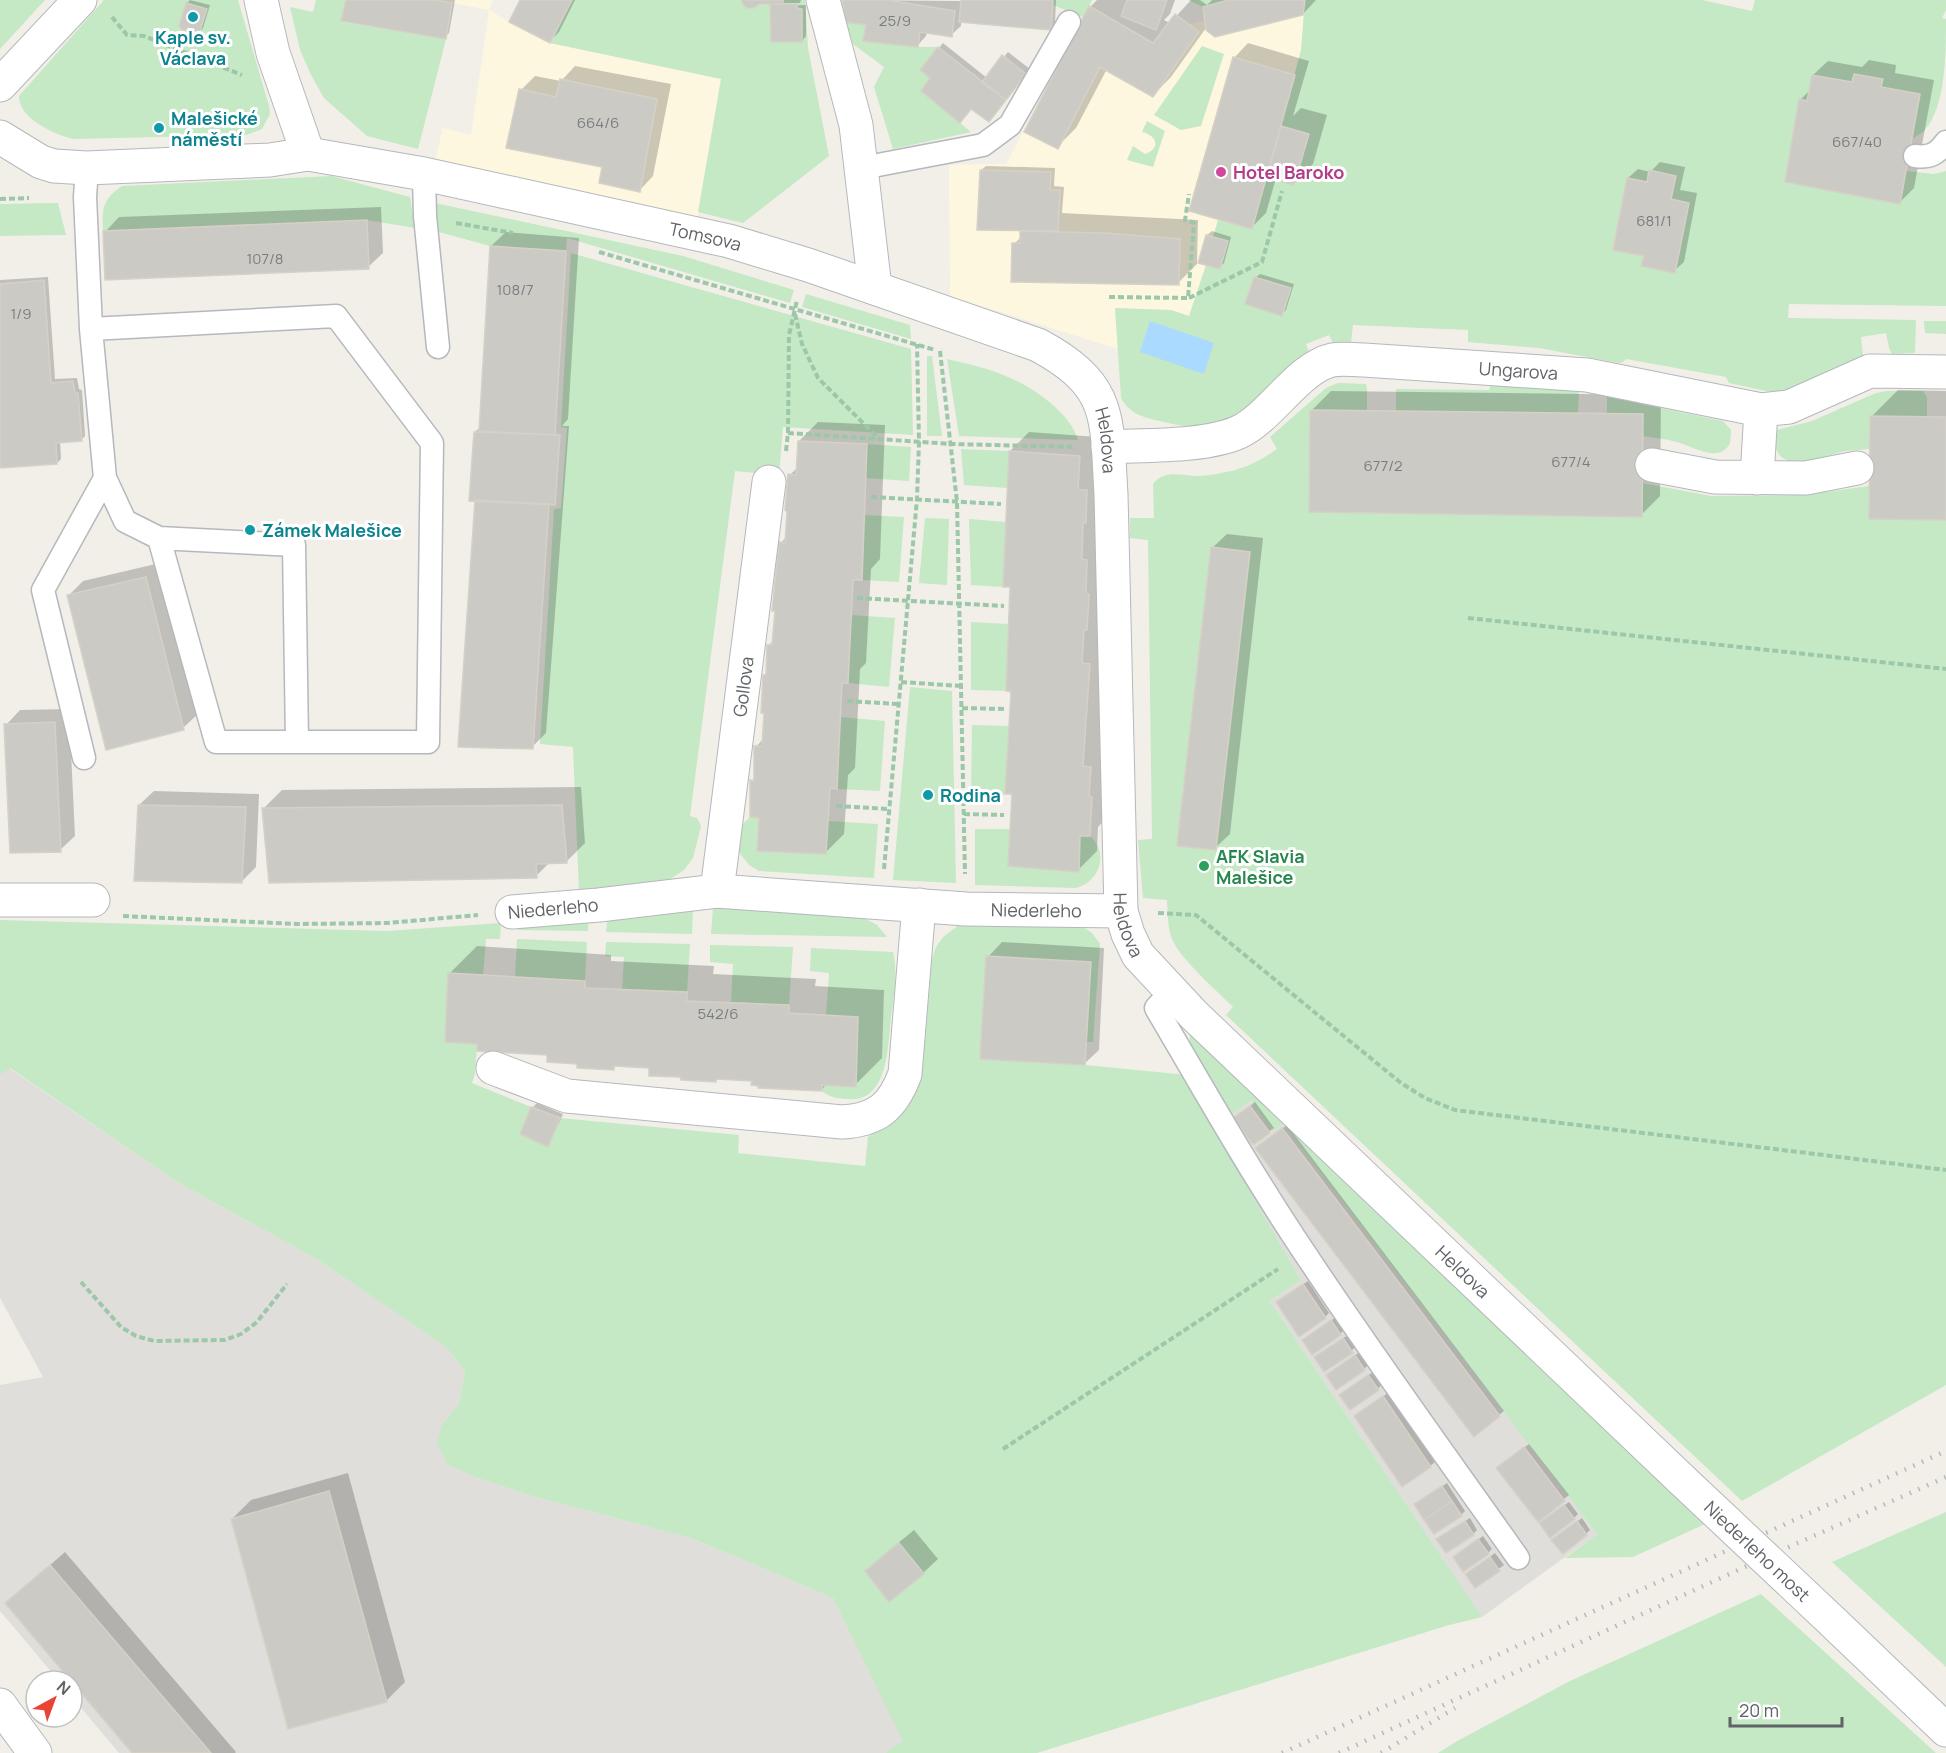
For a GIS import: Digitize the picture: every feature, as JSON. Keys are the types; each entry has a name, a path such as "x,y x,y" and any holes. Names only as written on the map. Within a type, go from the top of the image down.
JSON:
{"street":[{"path":"0,136 41,162 54,166 86,183 308,154 273,53 261,0"},
{"path":"823,0 856,125 875,288"},
{"path":"0,86 93,4"},
{"name":"Tomsova","path":"308,154 424,174 729,241 875,288"},
{"name":"Heldova","path":"875,288 1038,345 1077,370 1094,389 1102,406 1106,426 1111,494 1121,911 1138,955 1194,1015 1681,1479"},
{"name":"Ungarova","path":"1108,447 1196,442 1238,432 1257,420 1308,373 1321,364 1334,360 1587,375 1761,410 1789,406 1870,371 1946,372"},
{"path":"1757,478 1761,410"},
{"path":"1652,465 1715,477 1757,478 1806,478 1857,468"},
{"name":"Gollova","path":"717,891 769,483"},
{"name":"Niederleho","path":"512,912 599,905 717,891 966,909 1121,911"},
{"path":"0,900 93,900"},
{"path":"493,1068 567,1096 842,1122 870,1118 892,1100 905,1074 919,905"},
{"name":"Niederleho most","path":"1681,1479 1946,1730"},
{"path":"0,1705 35,1753"}],"lane":[{"path":"862,168 984,145 1010,125 1069,22"},
{"path":"1915,156 1926,158 1937,153 1946,142"},
{"path":"424,174 425,216 438,347"},
{"path":"86,183 91,329 105,478 125,521 159,538 294,545 297,742"},
{"path":"91,329 336,316 432,443 428,741 216,742 159,538"},
{"path":"84,758 43,590 105,478"},
{"path":"1171,992 1156,1008 1244,1158 1304,1252 1518,1558"}],"path":[{"path":"93,4 127,35 144,36 288,93"},
{"path":"0,199 86,183"},
{"path":"1109,297 1188,298 1262,262 1282,191"},
{"path":"1188,298 1194,223 1185,220 1185,208 1189,194"},
{"path":"425,216 515,234"},
{"path":"589,249 951,354"},
{"path":"881,902 917,499 919,442 916,304"},
{"path":"769,483 783,484 788,433 789,335 794,310"},
{"path":"794,310 802,344 818,378 879,439"},
{"path":"940,351 957,502 966,909"},
{"path":"788,433 952,444 1108,447"},
{"path":"871,496 1001,504"},
{"path":"857,598 1004,606"},
{"path":"1468,618 1946,669"},
{"path":"901,682 961,686"},
{"path":"847,701 898,704"},
{"path":"962,708 1004,709"},
{"path":"836,806 890,809"},
{"path":"964,814 1004,816"},
{"name":"Niederleho","path":"93,900 92,915 297,924 388,923 512,912"},
{"path":"1121,911 1196,915 1401,1083 1425,1098 1455,1110 1946,1170"},
{"path":"1003,1449 1304,1252"},
{"path":"81,1281 121,1327 136,1336 154,1341 225,1340 242,1334 257,1322 287,1284"}],"shaded area":[{"path":"435,0 493,0 489,10"},
{"path":"1228,0 1305,0 1301,50 1281,126 1309,134 1294,185 1252,229 1218,220 1213,237 1206,235 1198,262 1206,265 1189,316 1171,310 1115,308 1118,349 950,296 949,165 1006,164 1089,6 1153,43 1175,14 1190,24 1204,21 1203,7"},
{"path":"489,10 550,43 721,79 697,221 434,165 443,128 471,135"},
{"path":"9,1068 179,1183 318,1260 445,1346 465,1371 459,1404 442,1424 478,1478 532,1496 691,1538 833,1598 904,1741 885,1753 119,1753 84,1711 84,1669 49,1669 0,1611 0,1385 43,1377 0,1298 0,1075"},
{"path":"1251,1101 1273,1130 1283,1124 1597,1534 1482,1617 1270,1301 1301,1280 1212,1126"}],"green space":[{"path":"0,0 45,0 0,49"},
{"path":"104,0 238,0 270,114 262,129 246,135 73,139 48,129 31,118 25,112 19,96","holes":["186,3 207,9 199,34 188,35 179,26"]},
{"path":"316,0 346,0 342,22 446,39 418,149 367,136 324,98 300,50 290,7 313,12"},
{"path":"572,0 805,0 808,48 829,156 743,223 698,212 721,79 550,43"},
{"path":"1053,0 1092,0 1083,17 1053,5"},
{"path":"1188,0 1228,0 1203,7"},
{"path":"1305,0 1702,0 1752,11 1755,0 1946,0 1946,10 1942,18 1946,19 1946,47 1941,94 1937,108 1924,131 1912,139 1920,94 1881,87 1882,79 1854,74 1852,82 1812,75 1807,101 1799,99 1785,182 1900,204 1906,171 1934,174 1946,171 1946,306 1789,304 1788,318 1916,320 1915,353 1892,354 1886,333 1861,337 1863,355 1861,358 1783,392 1771,392 1729,383 1726,377 1626,359 1619,363 1539,348 1468,342 1468,330 1353,325 1351,343 1334,345 1329,335 1306,344 1309,352 1271,388 1243,410 1228,418 1212,424 1192,427 1157,421 1139,415 1121,398 1115,308 1171,310 1189,316 1206,265 1227,241 1213,237 1218,220 1251,229 1267,177 1295,185 1309,134 1281,126 1301,50","holes":["1254,277 1282,316 1245,304"]},
{"path":"846,22 866,25 863,41 938,47 920,70 930,78 921,91 971,132 893,149 874,87 884,67 853,44"},
{"path":"1202,46 1224,54 1201,126 1181,130 1154,115"},
{"path":"1147,121 1165,131 1153,167 1127,160 1133,146 1145,154 1154,148 1154,139 1142,132"},
{"path":"331,176 410,197 415,228 367,220 103,231 103,217 107,201 122,186"},
{"path":"58,203 66,235 0,236 0,204"},
{"path":"435,203 683,256 794,290 790,303 567,238 566,251 490,246 439,232"},
{"path":"571,253 911,349 913,435 783,427 779,475 735,471 690,816 697,818 701,826 693,858 684,870 669,880 579,892 573,747 540,744 554,509 561,508 567,428 561,427"},
{"path":"806,294 910,325 911,339 802,307"},
{"path":"1924,321 1946,321 1946,334 1925,333"},
{"path":"927,356 932,356 942,436 927,436"},
{"path":"947,359 1004,375 1042,396 1071,425 1078,440 959,436"},
{"path":"1338,383 1366,384 1367,410 1310,410 1309,512 1641,517 1642,483 1711,496 1804,495 1869,486 1869,519 1946,520 1946,1385 1742,1501 1226,1015 1233,1007 1192,967 1174,943 1169,927 1167,900 1143,898 1138,840 1152,839 1148,540 1130,538 1130,518 1154,518 1153,484 1163,476 1174,474 1203,476 1229,472 1271,453 1277,449 1270,437 1326,388","holes":["1211,547 1250,552 1216,850 1178,846"]},
{"path":"1491,385 1546,386 1579,392 1578,413 1396,411 1396,389 1489,390"},
{"path":"1923,391 1927,397 1927,417 1870,417 1869,449 1845,451 1800,462 1784,459 1778,453 1775,442 1777,430 1812,421 1876,393"},
{"path":"1607,397 1723,421 1731,430 1730,443 1726,449 1713,453 1673,441 1643,436 1643,414 1607,413"},
{"path":"867,444 911,447 909,481 865,478"},
{"path":"961,449 1009,451 1007,488 964,485"},
{"path":"864,515 904,517 899,582 862,580"},
{"path":"925,518 949,519 947,585 919,583"},
{"path":"969,519 1006,522 1003,587 971,585"},
{"path":"851,615 895,618 889,687 848,683"},
{"path":"971,622 1008,624 1006,691 971,690"},
{"path":"910,687 952,691 956,883 893,880"},
{"path":"840,717 885,721 880,791 837,789"},
{"path":"972,725 1009,726 1005,794 999,799 971,797"},
{"path":"750,817 759,818 757,851 826,854 828,821 878,824 874,878 759,871 749,865 738,851 741,826"},
{"path":"975,829 1010,829 1008,866 1079,872 1080,836 1090,836 1099,851 1099,867 1090,880 1075,888 975,885"},
{"path":"713,907 860,916 877,925 887,937 711,934"},
{"path":"693,908 692,934 606,932 608,914"},
{"path":"589,916 588,931 518,930 520,917"},
{"path":"0,920 387,931 501,923 500,939 486,939 483,975 448,973 445,1042 477,1044 475,1074 472,1083 531,1107 520,1134 547,1146 560,1118 739,1135 738,1153 865,1166 868,1137 885,1125 919,1079 923,1061 932,959 943,937 963,922 1080,925 1092,933 1100,944 1093,1042 1086,1042 1091,962 986,956 980,1059 1085,1065 1188,1075 1212,1126 1301,1280 1270,1301 1482,1617 1449,1625 1037,1753 885,1753 903,1741 833,1598 691,1538 532,1496 478,1478 447,1464 437,1443 442,1424 459,1404 465,1371 445,1346 318,1260 179,1183 10,1068 0,1075","holes":["899,1543 924,1574 889,1602 865,1571"]},
{"path":"517,939 587,942 585,981 515,977"},
{"path":"606,942 690,944 687,992 622,990 624,957 605,956"},
{"path":"710,945 793,947 789,1005 731,1002 733,964 710,962"},
{"path":"811,948 893,952 895,984 884,1070 879,1082 871,1092 861,1098 837,1098 822,1091 822,1085 858,1017 826,1015 829,973 810,971"},
{"path":"1188,1022 1705,1524 1633,1557 1565,1558 1597,1534 1283,1124 1273,1131 1251,1101 1228,1116 1191,1049"},
{"path":"1946,1512 1946,1667 1832,1562"},
{"path":"1761,1594 1936,1753 1438,1753 1570,1681"}],"water":[{"path":"1150,321 1214,343 1204,374 1140,352"}],"building":[{"path":"346,0 435,0 452,3 446,39 341,21"},
{"path":"520,0 572,0 550,43 509,22"},
{"path":"742,0 783,0 783,4 759,4 754,8 747,8"},
{"path":"842,0 887,0 955,11 952,37 920,32 918,47 863,41 866,25 846,22"},
{"path":"961,0 1053,0 1051,30 959,22"},
{"path":"1127,0 1167,0 1156,30 1121,16"},
{"path":"1228,0 1305,0 1303,15 1215,37 1206,30 1203,7"},
{"name":"Kaple sv. Václava","path":"186,3 207,9 199,34 188,35 179,26"},
{"path":"770,4 797,4 797,8 802,9 802,42 771,42"},
{"path":"1089,6 1153,43 1175,14 1199,32 1153,97 1100,67 1058,149 1024,132"},
{"path":"938,47 1006,100 989,122 971,109 960,123 921,91 930,78 920,70"},
{"path":"1002,55 1026,74 1006,100 982,82"},
{"path":"1233,57 1295,75 1252,229 1189,211"},
{"path":"1854,74 1883,79 1881,87 1920,94 1900,204 1785,182 1799,99 1807,101 1812,75 1852,82"},
{"path":"560,79 657,99 640,192 599,183 602,167 506,148 519,89 556,97"},
{"path":"1281,126 1309,134 1294,185 1267,177"},
{"path":"980,170 1051,172 1050,190 1060,190 1058,231 977,230"},
{"path":"1649,170 1676,176 1671,199 1689,203 1675,273 1641,266 1644,256 1613,250 1627,178 1647,182"},
{"path":"367,220 369,269 105,280 103,231"},
{"path":"1020,231 1105,233 1180,239 1179,285 1011,282 1012,243 1020,243"},
{"path":"1206,235 1228,241 1220,269 1198,263"},
{"path":"490,246 566,251 555,435 479,431"},
{"path":"1254,277 1291,288 1282,316 1245,304"},
{"path":"44,280 51,383 73,381 75,393 78,393 82,441 56,443 57,464 0,468 0,284"},
{"path":"1310,410 1643,414 1642,517 1309,512"},
{"path":"1870,416 1946,417 1946,520 1869,519"},
{"path":"474,432 560,435 555,505 469,501"},
{"path":"798,441 867,444 862,580 853,580 848,683 842,683 837,789 830,788 826,854 757,851 759,818 750,817 750,780 754,781 754,746 762,746 763,675 766,675 767,645 772,645 775,611 772,611 779,542 785,543 788,474 796,475"},
{"path":"1009,451 1080,456 1078,490 1087,490 1082,559 1087,560 1086,594 1089,594 1082,663 1090,664 1083,766 1091,767 1089,796 1092,797 1090,836 1080,836 1079,872 1008,866 1012,794 1005,794 1011,692 1006,691 1010,587 1003,587"},
{"path":"475,500 549,504 533,749 458,747"},
{"path":"1211,547 1250,552 1216,850 1177,846"},
{"path":"146,577 184,730 106,750 67,595"},
{"path":"55,722 61,852 10,853 4,724"},
{"path":"138,805 246,807 242,883 134,881"},
{"path":"562,805 567,863 536,864 537,878 269,883 262,808"},
{"path":"986,956 1091,962 1085,1065 980,1059"},
{"path":"448,973 585,981 585,988 687,992 687,1001 789,1005 789,1013 858,1017 856,1087 822,1085 822,1091 758,1088 758,1086 751,1085 752,1081 681,1080 680,1077 649,1076 649,1068 614,1066 614,1070 577,1068 577,1064 547,1062 547,1055 477,1051 477,1044 445,1042"},
{"path":"1250,1106 1270,1133 1253,1145 1233,1118"},
{"path":"531,1107 560,1118 548,1147 520,1134"},
{"path":"1282,1128 1500,1416 1474,1437 1255,1148"},
{"path":"1303,1284 1326,1318 1299,1337 1276,1302"},
{"path":"1331,1320 1341,1335 1312,1355 1302,1340"},
{"path":"1343,1338 1353,1353 1324,1372 1314,1357"},
{"path":"1355,1355 1365,1370 1336,1390 1326,1375"},
{"path":"1368,1375 1379,1390 1350,1410 1339,1395"},
{"path":"1383,1396 1431,1467 1402,1487 1354,1416"},
{"path":"1524,1447 1565,1501 1538,1522 1496,1468"},
{"path":"1442,1486 1452,1501 1424,1520 1414,1504"},
{"path":"329,1491 387,1702 288,1729 231,1519"},
{"path":"1452,1501 1462,1516 1434,1534 1424,1520"},
{"path":"1564,1505 1575,1519 1550,1538 1539,1523"},
{"path":"1465,1521 1474,1535 1446,1553 1436,1539"},
{"path":"1577,1521 1587,1535 1563,1554 1551,1540"},
{"path":"1478,1539 1489,1554 1463,1572 1453,1557"},
{"path":"899,1543 924,1574 889,1602 865,1571"},
{"path":"1490,1557 1500,1571 1475,1588 1465,1574"},
{"path":"50,1565 211,1753 132,1753 84,1696 84,1669 61,1669 5,1603"}],"railway":[{"path":"1282,1753 1946,1451"},
{"path":"1339,1753 1946,1477"},
{"path":"1381,1753 1455,1708"}],"place":[{"name":"Kaple sv. Václava","path":"193,17"},
{"name":"Malešické náměstí","path":"159,128"},
{"name":"Hotel Baroko","path":"1221,172"},
{"name":"Zámek Malešice","path":"250,530"},
{"name":"Rodina","path":"928,795"},
{"name":"AFK Slavia Malešice","path":"1204,866"}]}
